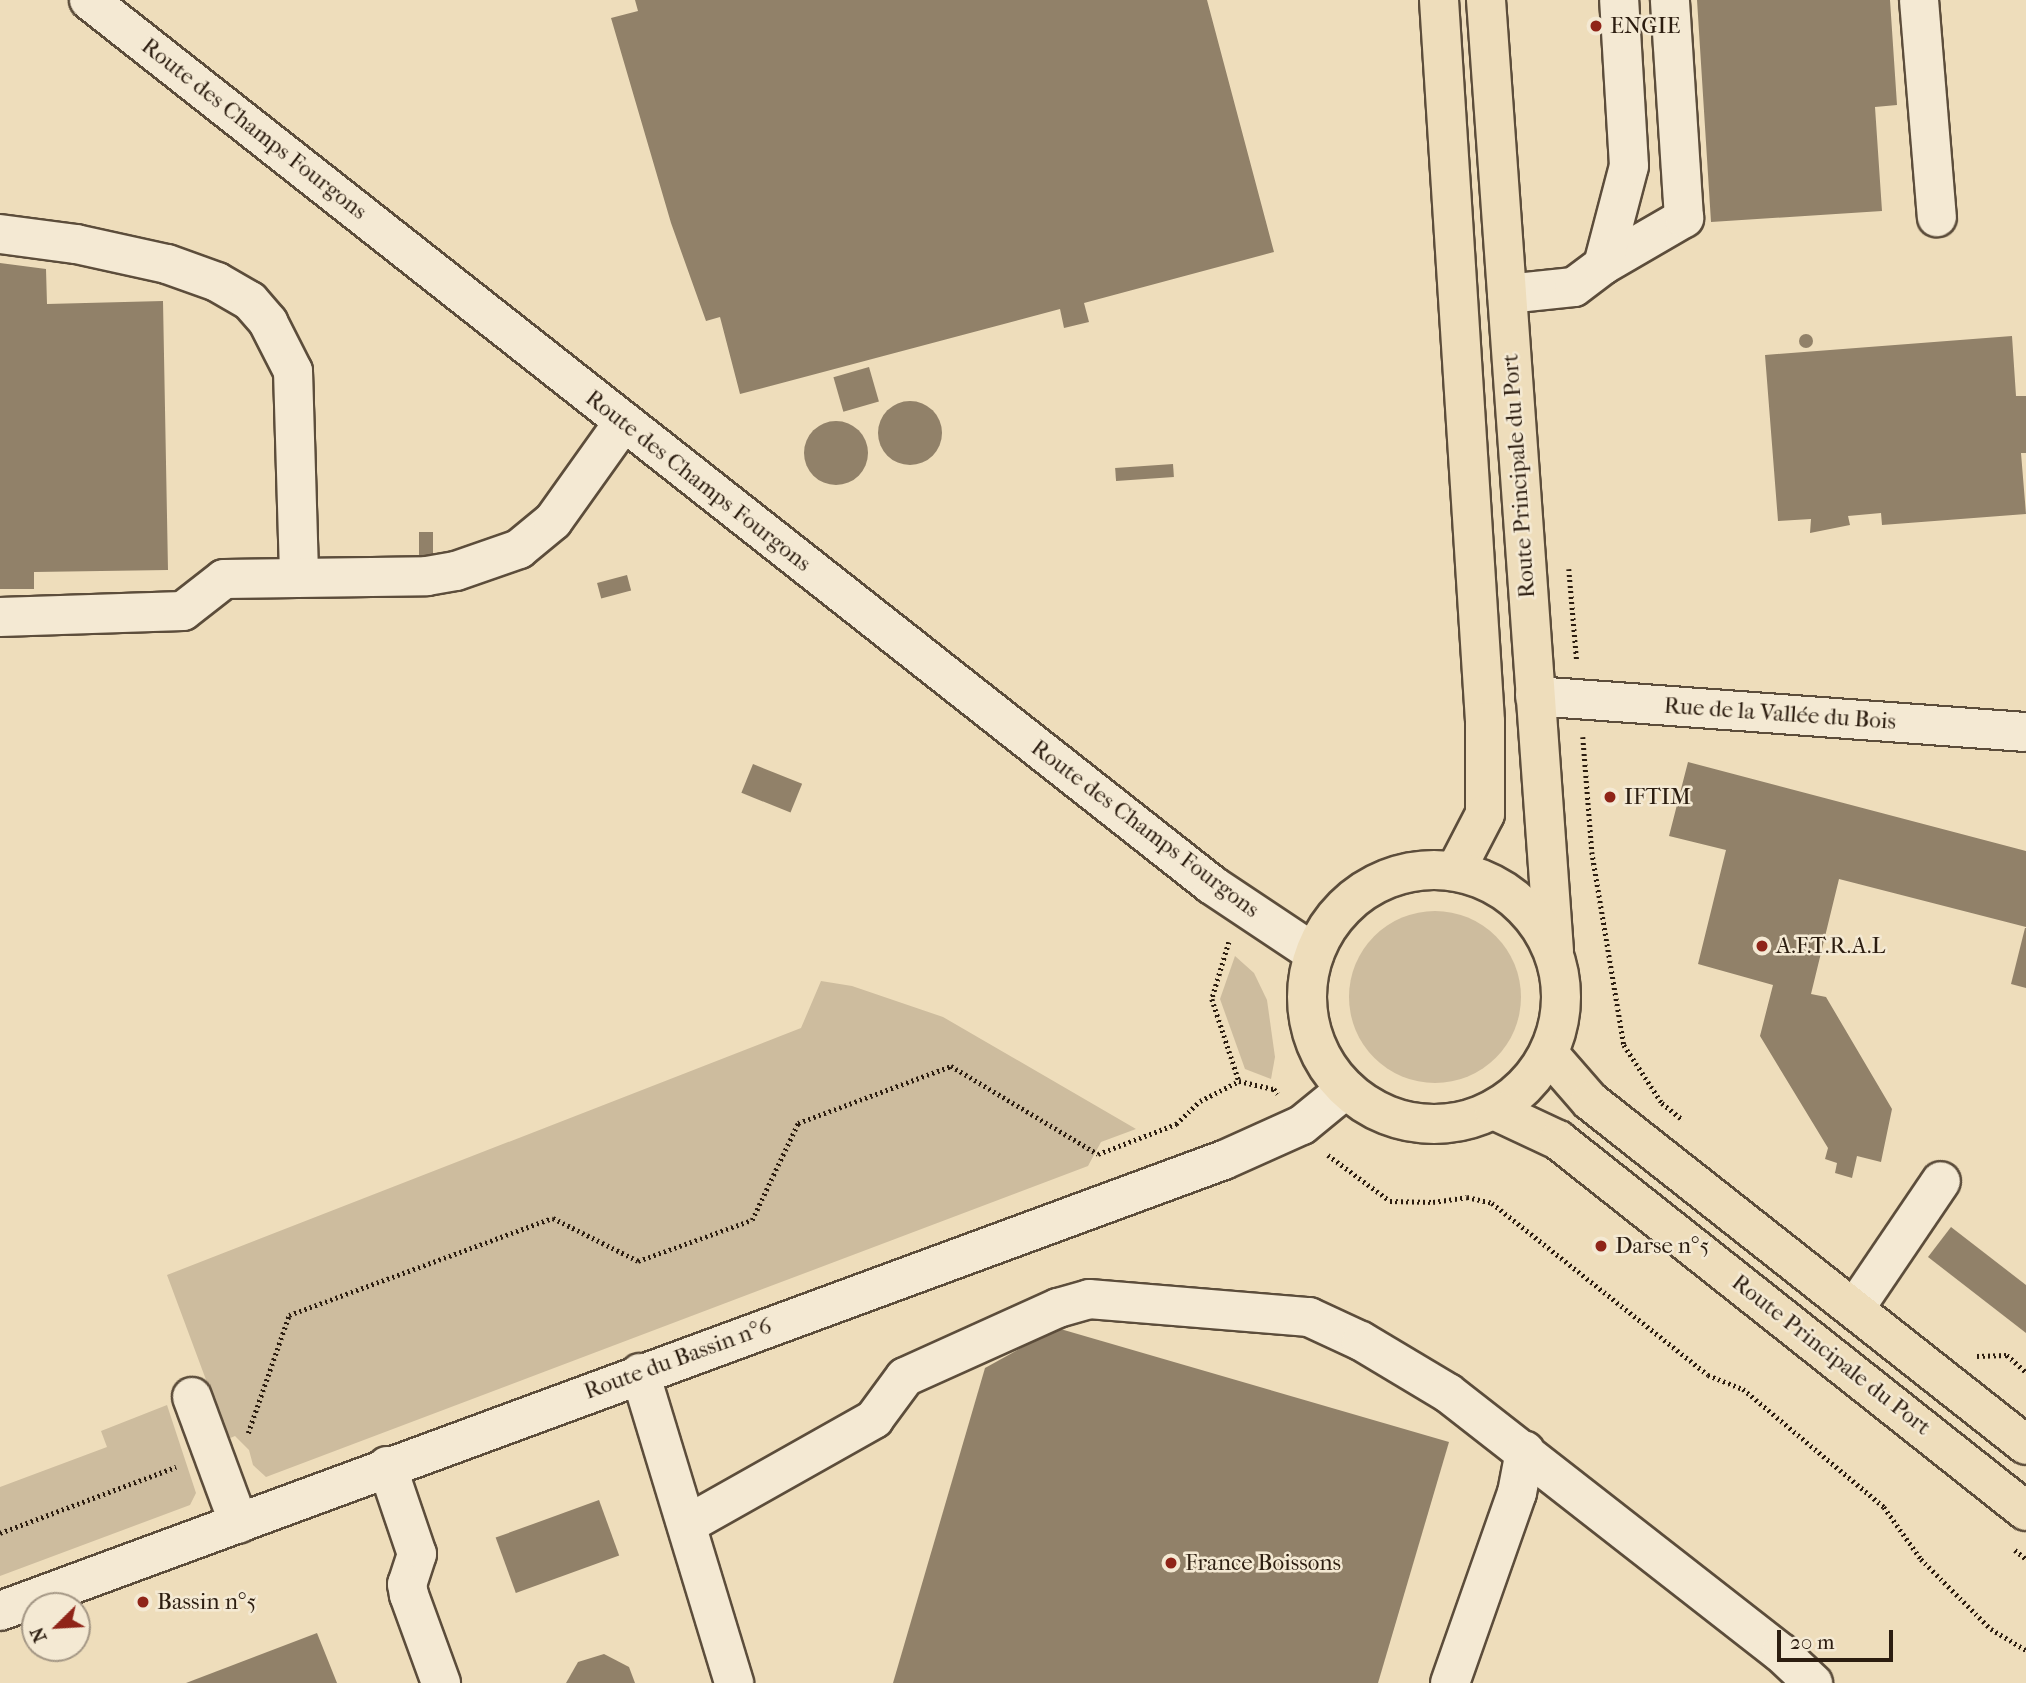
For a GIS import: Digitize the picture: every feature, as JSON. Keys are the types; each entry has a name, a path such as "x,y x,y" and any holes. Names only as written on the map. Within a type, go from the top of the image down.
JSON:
{"main road":[{"path":"1438,0 1485,722 1485,814 1456,870"},
{"name":"Route Principale du Port","path":"1486,0 1535,696 1549,838 1554,951"},
{"path":"1412,870 1456,870 1497,885 1532,913 1554,951 1563,1003 1549,1054 1526,1086 1494,1110 1456,1123 1416,1124 1379,1112 1346,1089 1323,1060 1310,1026 1307,989 1314,953 1335,915 1370,885 1412,870"},
{"path":"1549,1054 1590,1101 2026,1445"},
{"name":"Route Principale du Port","path":"1494,1110 1558,1140 2026,1511"}],"street":[{"name":"Route des Champs Fourgons","path":"89,0 1212,885 1314,953"},
{"path":"1603,265 1629,166 1619,0"},
{"path":"1507,294 1574,287 1603,265 1684,218 1670,0"},
{"path":"1919,0 1937,217"},
{"path":"0,234 76,244 167,264 217,282 250,301 268,322 293,371 299,577"},
{"path":"0,617 183,611 224,579 427,576 456,571 519,549 552,521 623,423"},
{"name":"Rue de la Vallée du Bois","path":"1535,696 2026,732"},
{"name":"Route du Bassin n°6","path":"0,1611 239,1524 387,1466 1224,1160 1302,1125 1346,1089"},
{"path":"1855,1308 1941,1181"},
{"path":"688,1524 874,1419 905,1377 1058,1308 1088,1299 1309,1317 1362,1341 1448,1393 1525,1451 1813,1683"},
{"path":"640,1373 688,1524 734,1683"},
{"path":"192,1397 239,1524"},
{"path":"1450,1683 1517,1493 1525,1451"},
{"path":"387,1466 417,1554 407,1584 409,1595 441,1683"}],"path":[{"path":"1569,563 1592,852 1624,1045 1662,1103"},
{"path":"1239,1081 1212,999 1230,942 1270,924"},
{"path":"0,1533 246,1441 289,1315 553,1218 638,1261 752,1220 798,1123 951,1066 1098,1154 1176,1124 1200,1101 1239,1081 1274,1089"},
{"path":"1323,1151 1371,1191 1390,1201 1480,1197 1492,1203 1707,1375 1743,1389 1874,1499 1921,1559 1991,1629 2026,1650"}],"shaded area":[{"path":"1435,911 1468,918 1496,936 1514,964 1521,997 1514,1030 1496,1058 1468,1076 1435,1083 1402,1076 1374,1058 1356,1030 1349,997 1356,964 1374,936 1402,918"},
{"path":"1235,956 1254,973 1267,1000 1275,1057 1271,1079 1245,1069 1220,999"},
{"path":"821,981 852,986 943,1017 1136,1129 1101,1142 1088,1166 266,1477 253,1465 249,1450 235,1436 228,1439 167,1275 801,1028"},
{"path":"167,1405 196,1493 190,1505 0,1576 0,1487 107,1447 101,1431"}],"building":[{"path":"635,0 1207,0 1274,252 1084,303 1089,322 1064,328 1060,309 740,394 720,317 706,321 671,223 611,18 638,11"},
{"path":"1697,0 1890,0 1897,105 1875,107 1882,211 1711,222"},
{"path":"0,263 46,269 47,304 163,301 168,570 34,572 34,589 0,589"},
{"path":"1803,334 1809,334 1813,341 1809,348 1803,348 1799,344 1799,338"},
{"path":"2012,336 2016,396 2026,396 2026,453 2021,453 2026,514 1882,525 1881,513 1848,516 1850,525 1810,533 1811,519 1778,521 1765,355"},
{"path":"869,367 879,402 843,412 833,377"},
{"path":"910,401 928,407 936,415 942,433 936,451 928,459 910,465 892,459 884,451 878,433 884,415 892,407"},
{"path":"836,421 848,423 859,430 866,441 866,465 859,476 848,483 836,485 824,483 813,476 806,465 804,453 806,441 813,430 824,423"},
{"path":"1173,464 1174,477 1116,481 1115,468"},
{"path":"419,532 433,532 433,555 419,555"},
{"path":"627,575 631,590 601,598 597,583"},
{"name":"A.F.T.R.A.L","path":"1688,762 2026,851 2026,927 1839,879 1811,994 1826,997 1892,1109 1881,1162 1857,1156 1852,1178 1835,1173 1837,1163 1825,1159 1828,1148 1760,1036 1773,985 1698,964 1726,850 1669,836"},
{"path":"753,764 802,784 791,813 741,793"},
{"path":"2026,928 2026,988 2011,984"},
{"path":"1951,1227 2026,1285 2026,1333 1928,1257"},
{"name":"France Boissons","path":"1057,1328 1449,1442 1378,1683 893,1683 985,1368"},
{"path":"599,1500 619,1555 516,1593 496,1538"},
{"path":"317,1633 337,1683 186,1683"},
{"path":"604,1654 629,1667 635,1683 566,1683 578,1662"}],"place":[{"name":"ENGIE","path":"1596,26"},
{"name":"IFTIM","path":"1610,797"},
{"name":"A.F.T.R.A.L","path":"1762,946"},
{"name":"Darse n°5","path":"1601,1246"},
{"name":"France Boissons","path":"1171,1563"},
{"name":"Bassin n°5","path":"143,1602"}]}
